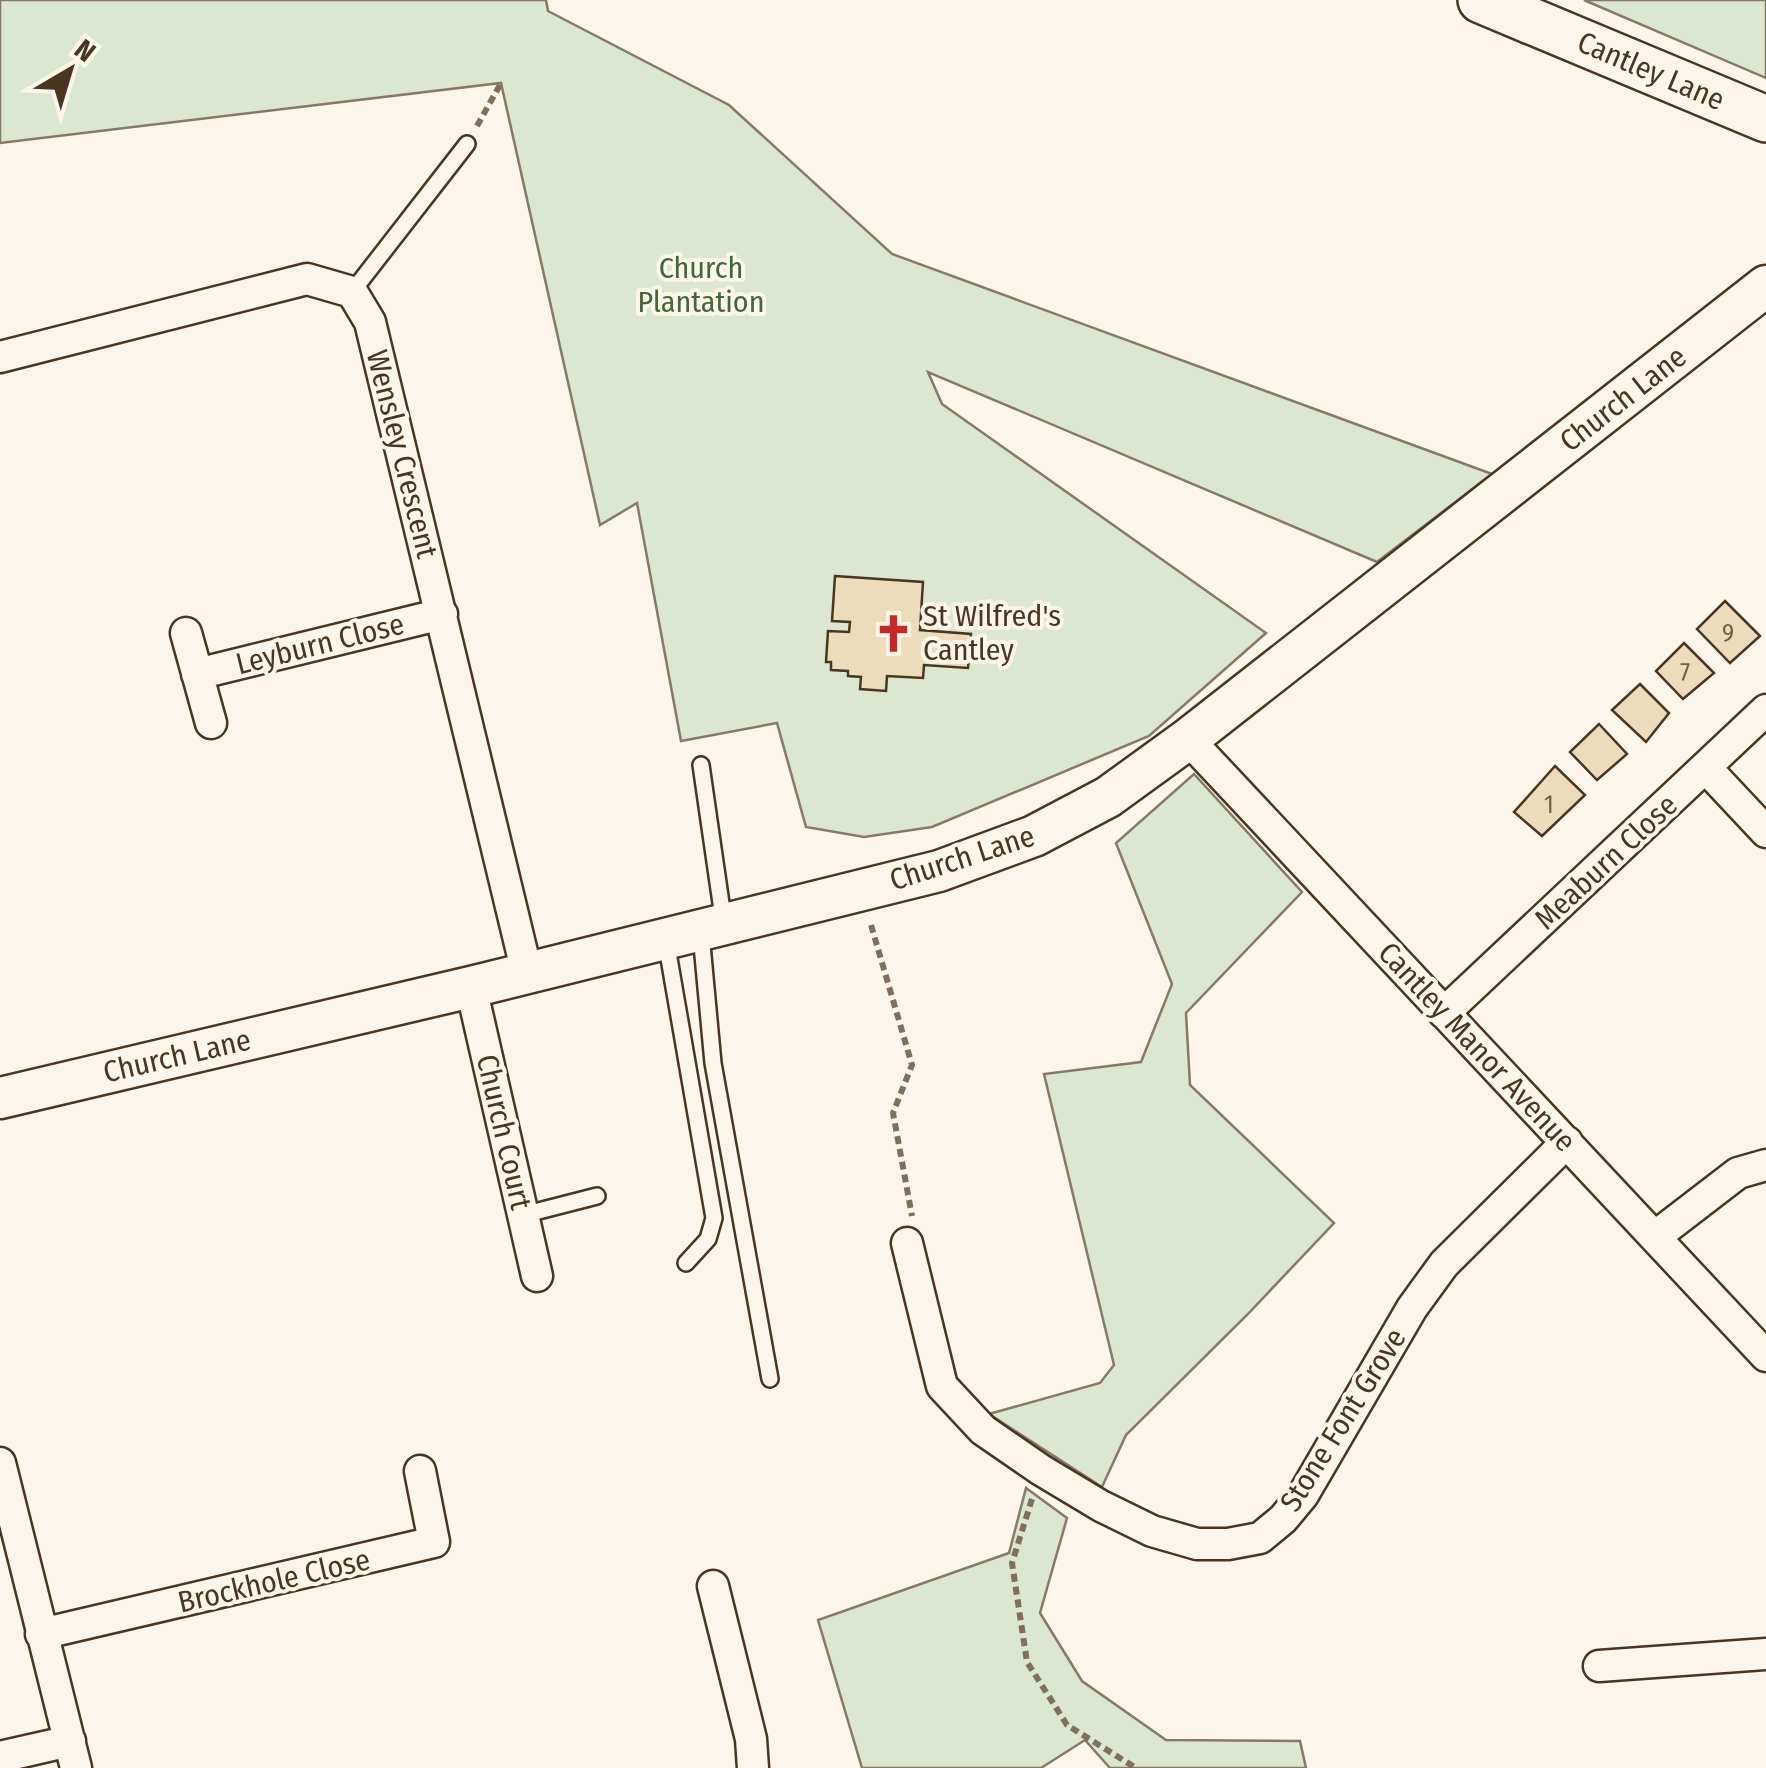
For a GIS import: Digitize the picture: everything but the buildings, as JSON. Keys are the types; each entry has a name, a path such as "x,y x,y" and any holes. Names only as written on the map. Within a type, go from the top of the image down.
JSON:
{"main road":[{"name":"Cantley Lane","path":"1481,0 1766,118"}],"street":[{"path":"0,356 307,280 352,292"},
{"name":"Church Lane","path":"0,1098 939,871 1034,836 1108,797 1188,739 1766,286"},
{"name":"Wensley Crescent","path":"352,292 370,322 528,973"},
{"name":"Leyburn Close","path":"197,674 442,614"},
{"name":"Leyburn Close","path":"186,634 211,723"},
{"name":"Meaburn Close","path":"1444,1014 1766,710"},
{"name":"Cantley Manor Avenue","path":"1188,739 1766,1356"},
{"path":"1706,768 1766,832"},
{"name":"Church Court","path":"471,987 538,1276"},
{"name":"Stone Font Grove","path":"907,1243 942,1386 983,1430 1101,1506 1152,1530 1197,1544 1228,1544 1260,1538 1304,1495 1412,1308 1444,1264 1568,1142"},
{"path":"1656,1236 1738,1172 1766,1165"},
{"path":"0,1464 73,1754 0,1757"},
{"name":"Brockhole Close","path":"41,1634 434,1542 420,1471"},
{"path":"714,1586 751,1739 753,1768"},
{"path":"1599,1666 1766,1654"}],"lane":[{"path":"352,292 467,144"},
{"path":"686,1263 708,1239 714,1218 697,931 700,764"},
{"path":"697,931 713,1063 770,1379"},
{"path":"523,1214 597,1196"}],"path":[{"path":"467,144 501,83"},
{"path":"860,890 912,1065 893,1113 914,1227 907,1243"},
{"path":"1041,1470 1012,1563 1027,1662 1067,1724 1136,1768"}],"green space":[{"name":"Church Plantation","path":"0,0 546,0 548,11 729,105 892,254 1492,474 1377,562 928,372 942,404 1266,633 1149,736 932,827 864,837 806,827 777,723 681,741 637,503 600,525 501,83 0,143"},
{"path":"1584,0 1766,0 1766,78"},
{"path":"1194,774 1302,892 1186,1013 1190,1085 1334,1223 1126,1435 1102,1487 989,1414 1100,1383 1114,1365 1044,1074 1141,1062 1172,984 1116,843"},
{"path":"1026,1488 1067,1518 1040,1613 1082,1681 1166,1740 1300,1741 1306,1768 1110,1768 1085,1740 1041,1768 862,1768 818,1620 1009,1553"}],"place":[{"name":"St Wilfred's Cantley","path":"893,633"}]}
